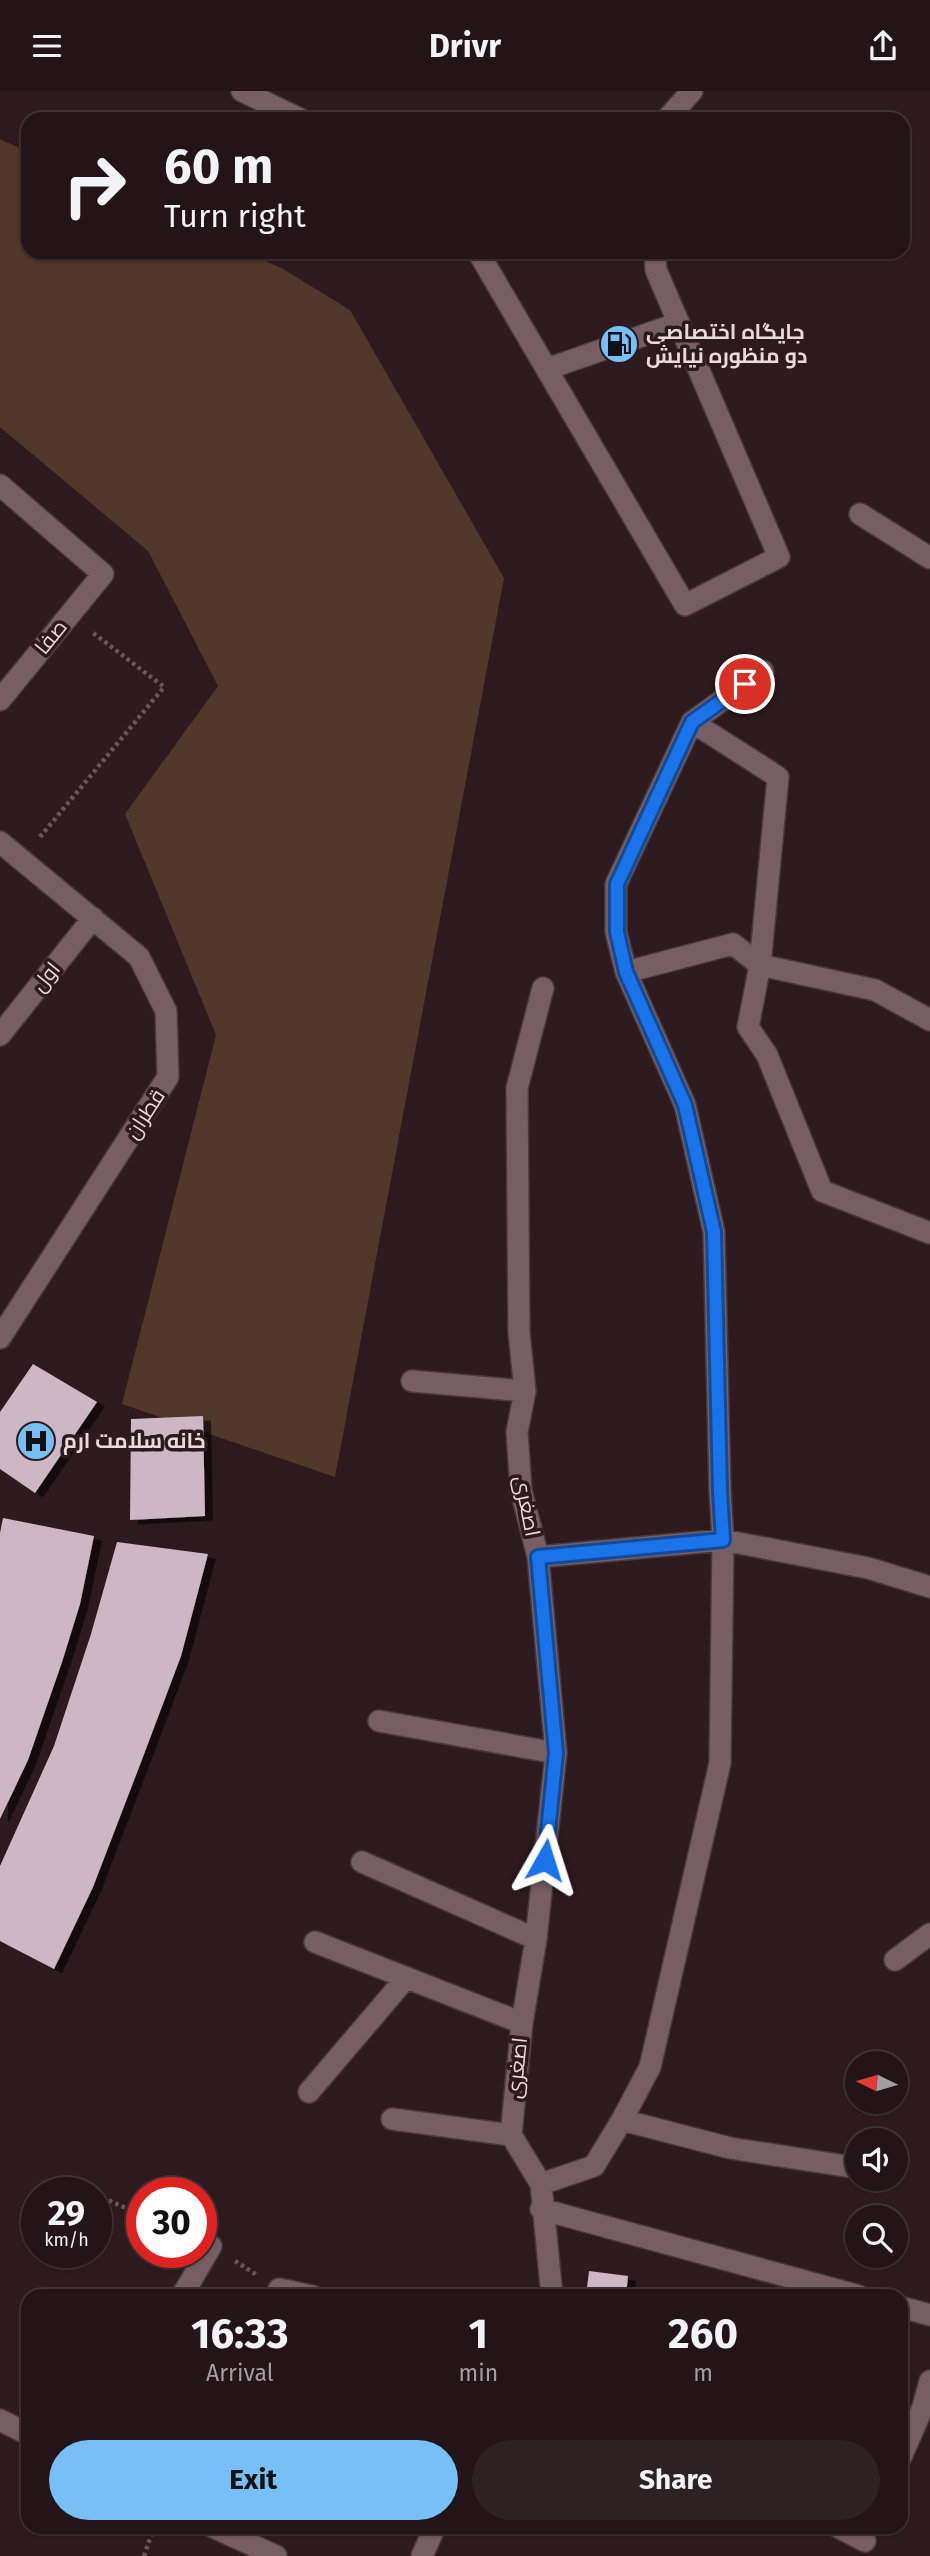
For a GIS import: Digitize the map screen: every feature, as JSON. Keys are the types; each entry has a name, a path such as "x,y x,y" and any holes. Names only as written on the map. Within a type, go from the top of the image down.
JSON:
{"street":[{"path":"242,91 286,112"},
{"path":"673,112 692,91"},
{"path":"482,259 685,605 779,557 656,270 655,259"},
{"path":"547,369 679,323"},
{"name":"صفا","path":"0,485 103,574 0,701"},
{"path":"860,514 930,558"},
{"path":"541,2184 594,2166 650,2067 720,1763 723,1540 714,1232 685,1105 626,972 617,932 617,884 692,722 763,671"},
{"path":"692,722 778,777 760,965 748,1027 767,1055 822,1191 930,1233"},
{"name":"قطران","path":"0,842 139,957 166,1011 168,1077 0,1338"},
{"name":"اول","path":"0,1035 93,918"},
{"path":"626,972 733,944 760,965 875,990 930,1020"},
{"name":"اصغری","path":"511,2135 522,2023 536,1940 556,1753 538,1557 521,1490 517,1432 525,1391 519,1332 517,1087 543,988"},
{"path":"412,1381 525,1391"},
{"path":"538,1557 723,1540 868,1567 930,1587"},
{"path":"379,1721 556,1753"},
{"path":"362,1862 536,1940"},
{"path":"895,1960 930,1934"},
{"path":"315,1943 522,2023"},
{"path":"309,2092 406,1978"},
{"path":"392,2119 511,2135 541,2184 541,2209 551,2289"},
{"path":"622,2120 730,2148 845,2166"},
{"path":"541,2209 833,2289"},
{"path":"186,2289 198,2268"},
{"path":"908,2309 930,2315"},
{"path":"908,2443 926,2408 930,2381"},
{"path":"0,2420 21,2430"},
{"path":"229,2534 276,2556"},
{"path":"422,2556 432,2534"}],"path":[{"path":"23,859 164,687 69,614"},
{"path":"217,2250 278,2289"},
{"path":"144,2556 152,2534"}],"shaded area":[{"path":"0,139 21,149 21,259 261,259 283,269 350,310 504,578 335,1477 122,1404 216,1035 125,814 218,686 148,551 0,427"}],"building":[{"name":"خانه سلامت ارم","path":"33,1364 97,1402 35,1493 0,1469 0,1412"},
{"path":"203,1416 205,1516 130,1520 131,1419"},
{"path":"3,1518 94,1536 80,1604 62,1662 28,1760 0,1819 0,1533"},
{"path":"117,1542 208,1554 181,1656 93,1887 54,1969 0,1941 0,1866 54,1746 91,1634"},
{"path":"589,2271 628,2276 627,2289 587,2289"}],"place":[{"name":"جایگاه اختصاصی دو منظوره نیایش","path":"619,344"},
{"name":"خانه سلامت ارم","path":"36,1441"}],"route":[{"path":"545,1860 556,1753 538,1557 723,1540 714,1232 685,1105 626,972 617,932 617,884 692,722 745,684"}]}
